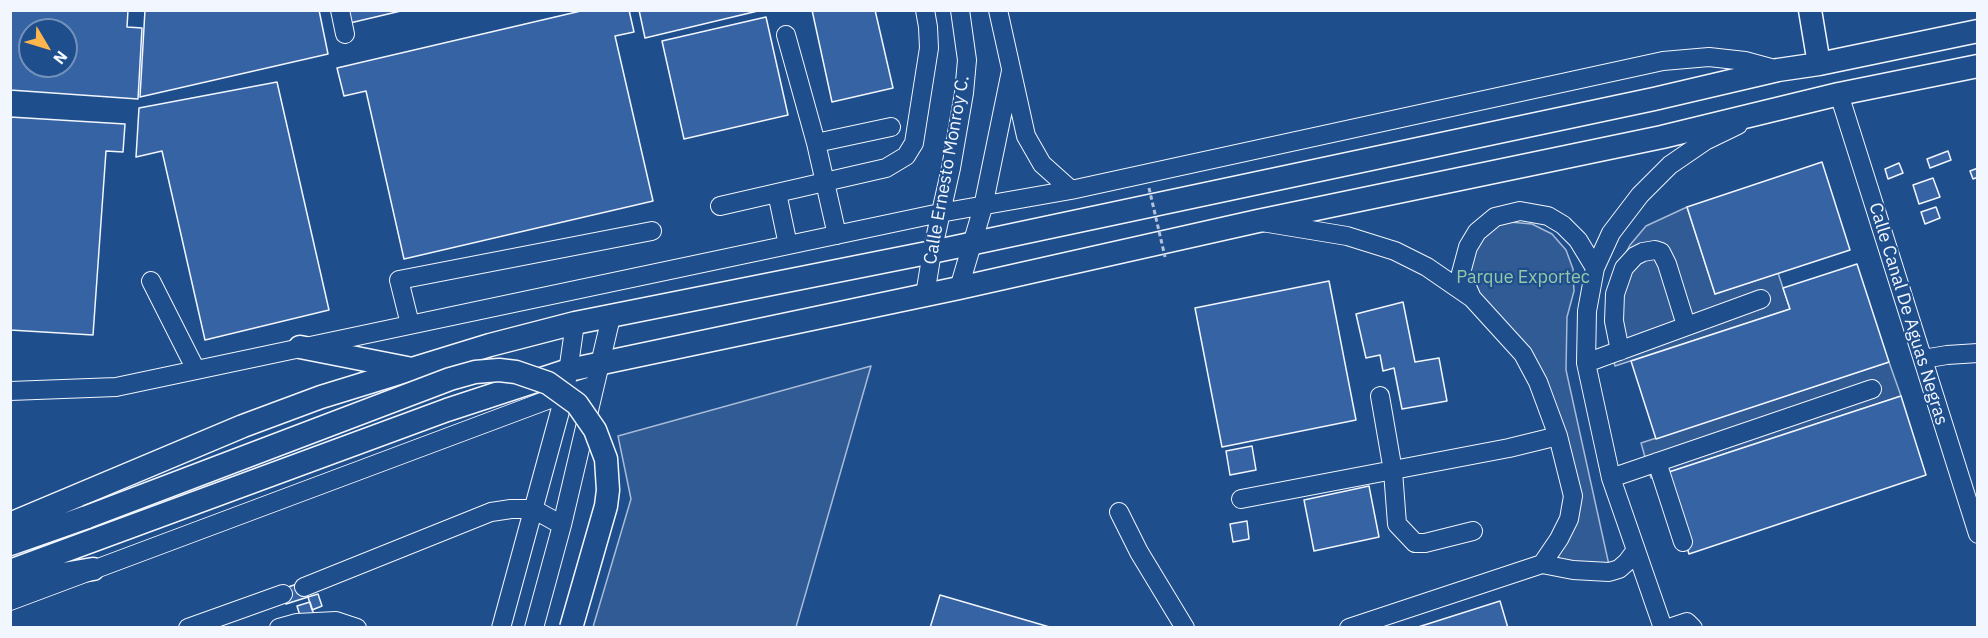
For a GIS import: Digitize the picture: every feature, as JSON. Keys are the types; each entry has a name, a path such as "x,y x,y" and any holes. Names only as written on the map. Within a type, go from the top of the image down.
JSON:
{"main road":[{"path":"1809,10 1819,64"},
{"path":"10,524 243,426 321,397 490,345 575,323 932,252 1778,70 1819,64 1977,31"},
{"path":"10,571 447,410 569,370 959,288 1258,221 1662,137 1839,94 1977,66"},
{"path":"300,347 412,369"},
{"path":"10,544 450,379 476,372 499,370 516,372 548,382 576,404 595,429 606,459 608,490 606,506 571,627"},
{"path":"10,583 93,568"}],"street":[{"path":"340,10 345,34"},
{"path":"720,206 886,168 906,156 914,143 929,48 925,10"},
{"name":"Calle Ernesto Monroy C.","path":"925,294 964,93 967,60 960,10"},
{"name":"Calle Ernesto Monroy C.","path":"998,10 1026,136 1042,164 1071,190"},
{"path":"786,35 816,143 837,235"},
{"path":"10,391 116,387 940,213 1071,190 1663,61 1709,57 1746,61 1778,70"},
{"name":"Calle Ernesto Monroy C.","path":"959,288 983,207 1011,71"},
{"name":"Calle Canal De Aguas Negras","path":"1839,94 1977,534"},
{"path":"1663,627 1611,478 1586,363 1587,311 1595,268 1611,233 1640,195 1670,165 1705,141 1762,113"},
{"path":"816,143 891,127"},
{"path":"777,193 788,245"},
{"path":"1472,298 1461,273 1468,248 1477,232 1495,218 1511,213 1548,216 1563,225 1578,240 1595,268"},
{"path":"1258,221 1347,236 1395,251 1427,267 1472,298 1523,354 1538,382 1558,436 1573,496 1569,519 1542,564"},
{"path":"410,324 399,280 652,231"},
{"path":"1620,351 1614,321 1615,294 1624,268 1635,256 1643,252 1654,250 1661,252 1686,325"},
{"path":"151,281 196,370"},
{"path":"1586,363 1761,299"},
{"path":"534,627 562,525 611,316"},
{"path":"501,627 565,393 575,323"},
{"path":"1923,359 1977,352"},
{"path":"10,601 565,393 595,385"},
{"path":"1611,478 1872,389"},
{"path":"1380,396 1393,471 1396,524 1415,543 1425,543 1473,531"},
{"path":"1241,500 1509,448 1558,436"},
{"path":"1657,462 1683,542"},
{"path":"10,514 50,508"},
{"path":"304,587 491,512 533,508 562,525"},
{"path":"1119,512 1139,552 1185,627"},
{"path":"1349,627 1542,564 1573,570 1610,572 1628,562 1636,550"},
{"path":"188,627 283,594"},
{"path":"279,627 297,623 336,621 357,627"}],"path":[{"path":"1149,188 1165,257"}],"shaded area":[{"path":"1687,207 1715,294 1778,273 1790,309 1615,366 1605,321 1614,276 1630,245 1646,226"},
{"name":"Parque Exportec","path":"1509,222 1532,224 1552,234 1566,250 1573,269 1574,291 1567,317 1566,370 1609,565 1562,560 1557,556 1577,512 1538,377 1469,286 1472,248 1498,224"},
{"path":"1889,362 1901,396 1651,478 1641,443"},
{"path":"871,366 796,627 593,627 631,499 618,436"}],"building":[{"path":"10,10 128,10 127,27 142,28 138,99 10,90"},
{"path":"145,10 319,10 328,54 140,97"},
{"path":"347,10 405,10 350,23"},
{"path":"585,10 629,10 634,32 615,36 653,201 404,259 366,91 344,96 337,68"},
{"path":"639,10 762,10 645,38"},
{"path":"812,10 875,10 893,88 832,102"},
{"path":"766,17 788,115 684,139 662,41"},
{"path":"277,82 329,310 205,340 162,151 136,157 139,108"},
{"path":"10,117 125,124 123,152 106,151 93,335 10,330"},
{"path":"1948,151 1951,160 1930,168 1927,159"},
{"path":"1822,162 1850,250 1715,294 1687,207"},
{"path":"1899,163 1903,173 1888,179 1885,169"},
{"path":"1978,168 1978,177 1973,179 1970,171"},
{"path":"1933,178 1940,197 1919,204 1913,185"},
{"path":"1936,207 1940,218 1925,224 1921,212"},
{"path":"1857,264 1889,362 1656,439 1631,361 1790,309 1783,288"},
{"path":"1329,281 1356,420 1222,447 1195,308"},
{"path":"1403,302 1415,362 1439,358 1447,401 1402,409 1394,368 1383,371 1380,355 1366,358 1356,314"},
{"path":"1901,396 1926,475 1689,554 1663,474"},
{"path":"1252,446 1256,470 1230,475 1226,451"},
{"path":"1369,486 1379,537 1314,551 1304,500"},
{"path":"1247,521 1249,539 1233,542 1230,524"},
{"path":"303,582 308,597 286,604 282,589"},
{"path":"318,594 322,606 312,610 308,597"},
{"path":"940,595 1053,628 930,628"},
{"path":"1500,601 1508,628 1415,628"},
{"path":"310,602 315,618 302,622 297,606"}]}
